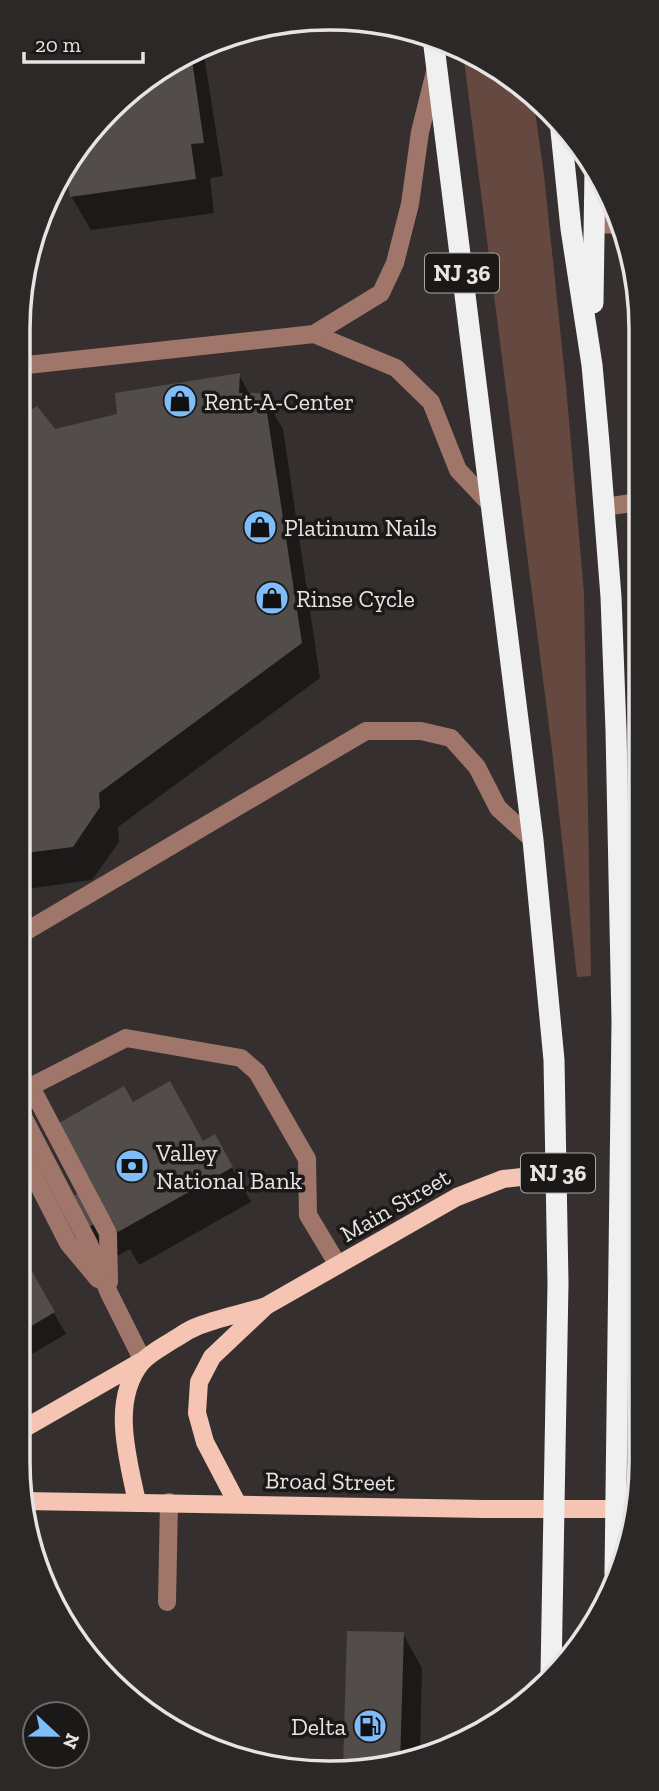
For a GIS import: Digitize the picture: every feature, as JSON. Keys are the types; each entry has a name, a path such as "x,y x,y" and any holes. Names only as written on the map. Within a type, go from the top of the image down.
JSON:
{"highway":[{"name":"NJ 36","path":"434,49 533,840 554,1060 558,1173 551,1663"},
{"path":"562,141 571,229 592,365"},
{"name":"NJ 36","path":"595,191 592,365 604,507 629,1024"},
{"name":"NJ 36","path":"626,1506 629,1245"}],"main road":[{"name":"Main Street","path":"30,1425 143,1361 195,1327 266,1306 471,1190 503,1179 558,1173"},
{"name":"Main Street","path":"237,1503 205,1442 197,1413 198,1389 204,1368 212,1357 266,1306"},
{"path":"137,1502 126,1451 125,1409 129,1387 143,1361"},
{"name":"Broad Street","path":"32,1501 626,1508"}],"lane":[{"path":"30,365 314,334 381,293 395,263 410,204 420,132 436,67"},
{"path":"594,224 610,225"},
{"path":"314,334 396,368 431,402 458,470 492,507"},
{"path":"604,507 629,503"},
{"path":"30,929 366,731 421,731 451,738 477,766 498,808 533,840"},
{"path":"30,1087 126,1038 241,1058 257,1072 307,1159 309,1214 338,1265"},
{"path":"30,1100 108,1233 109,1293"},
{"path":"30,1130 89,1244 109,1293 143,1361"},
{"path":"30,1169 68,1243 109,1293"},
{"path":"167,1602 169,1502"}],"shaded area":[{"path":"464,62 496,80 535,112 544,175 584,593 591,976 577,977 552,750"}],"building":[{"path":"192,63 204,143 191,144 196,179 70,197 68,184 104,132 147,92"},
{"path":"240,373 239,393 264,393 302,643 99,793 100,807 73,847 30,852 30,411 37,406 55,429 117,414 115,393"},
{"path":"170,1081 203,1141 215,1134 233,1167 118,1232 109,1216 76,1234 59,1204 93,1185 59,1123 124,1086 133,1102"},
{"path":"30,1268 55,1312 30,1327"},
{"path":"347,1631 404,1632 400,1752 343,1761"}],"place":[{"name":"Rent-A-Center","path":"180,401"},
{"name":"Platinum Nails","path":"260,527"},
{"name":"Rinse Cycle","path":"272,598"},
{"name":"Valley National Bank","path":"132,1166"},
{"name":"Delta","path":"370,1726"}]}
